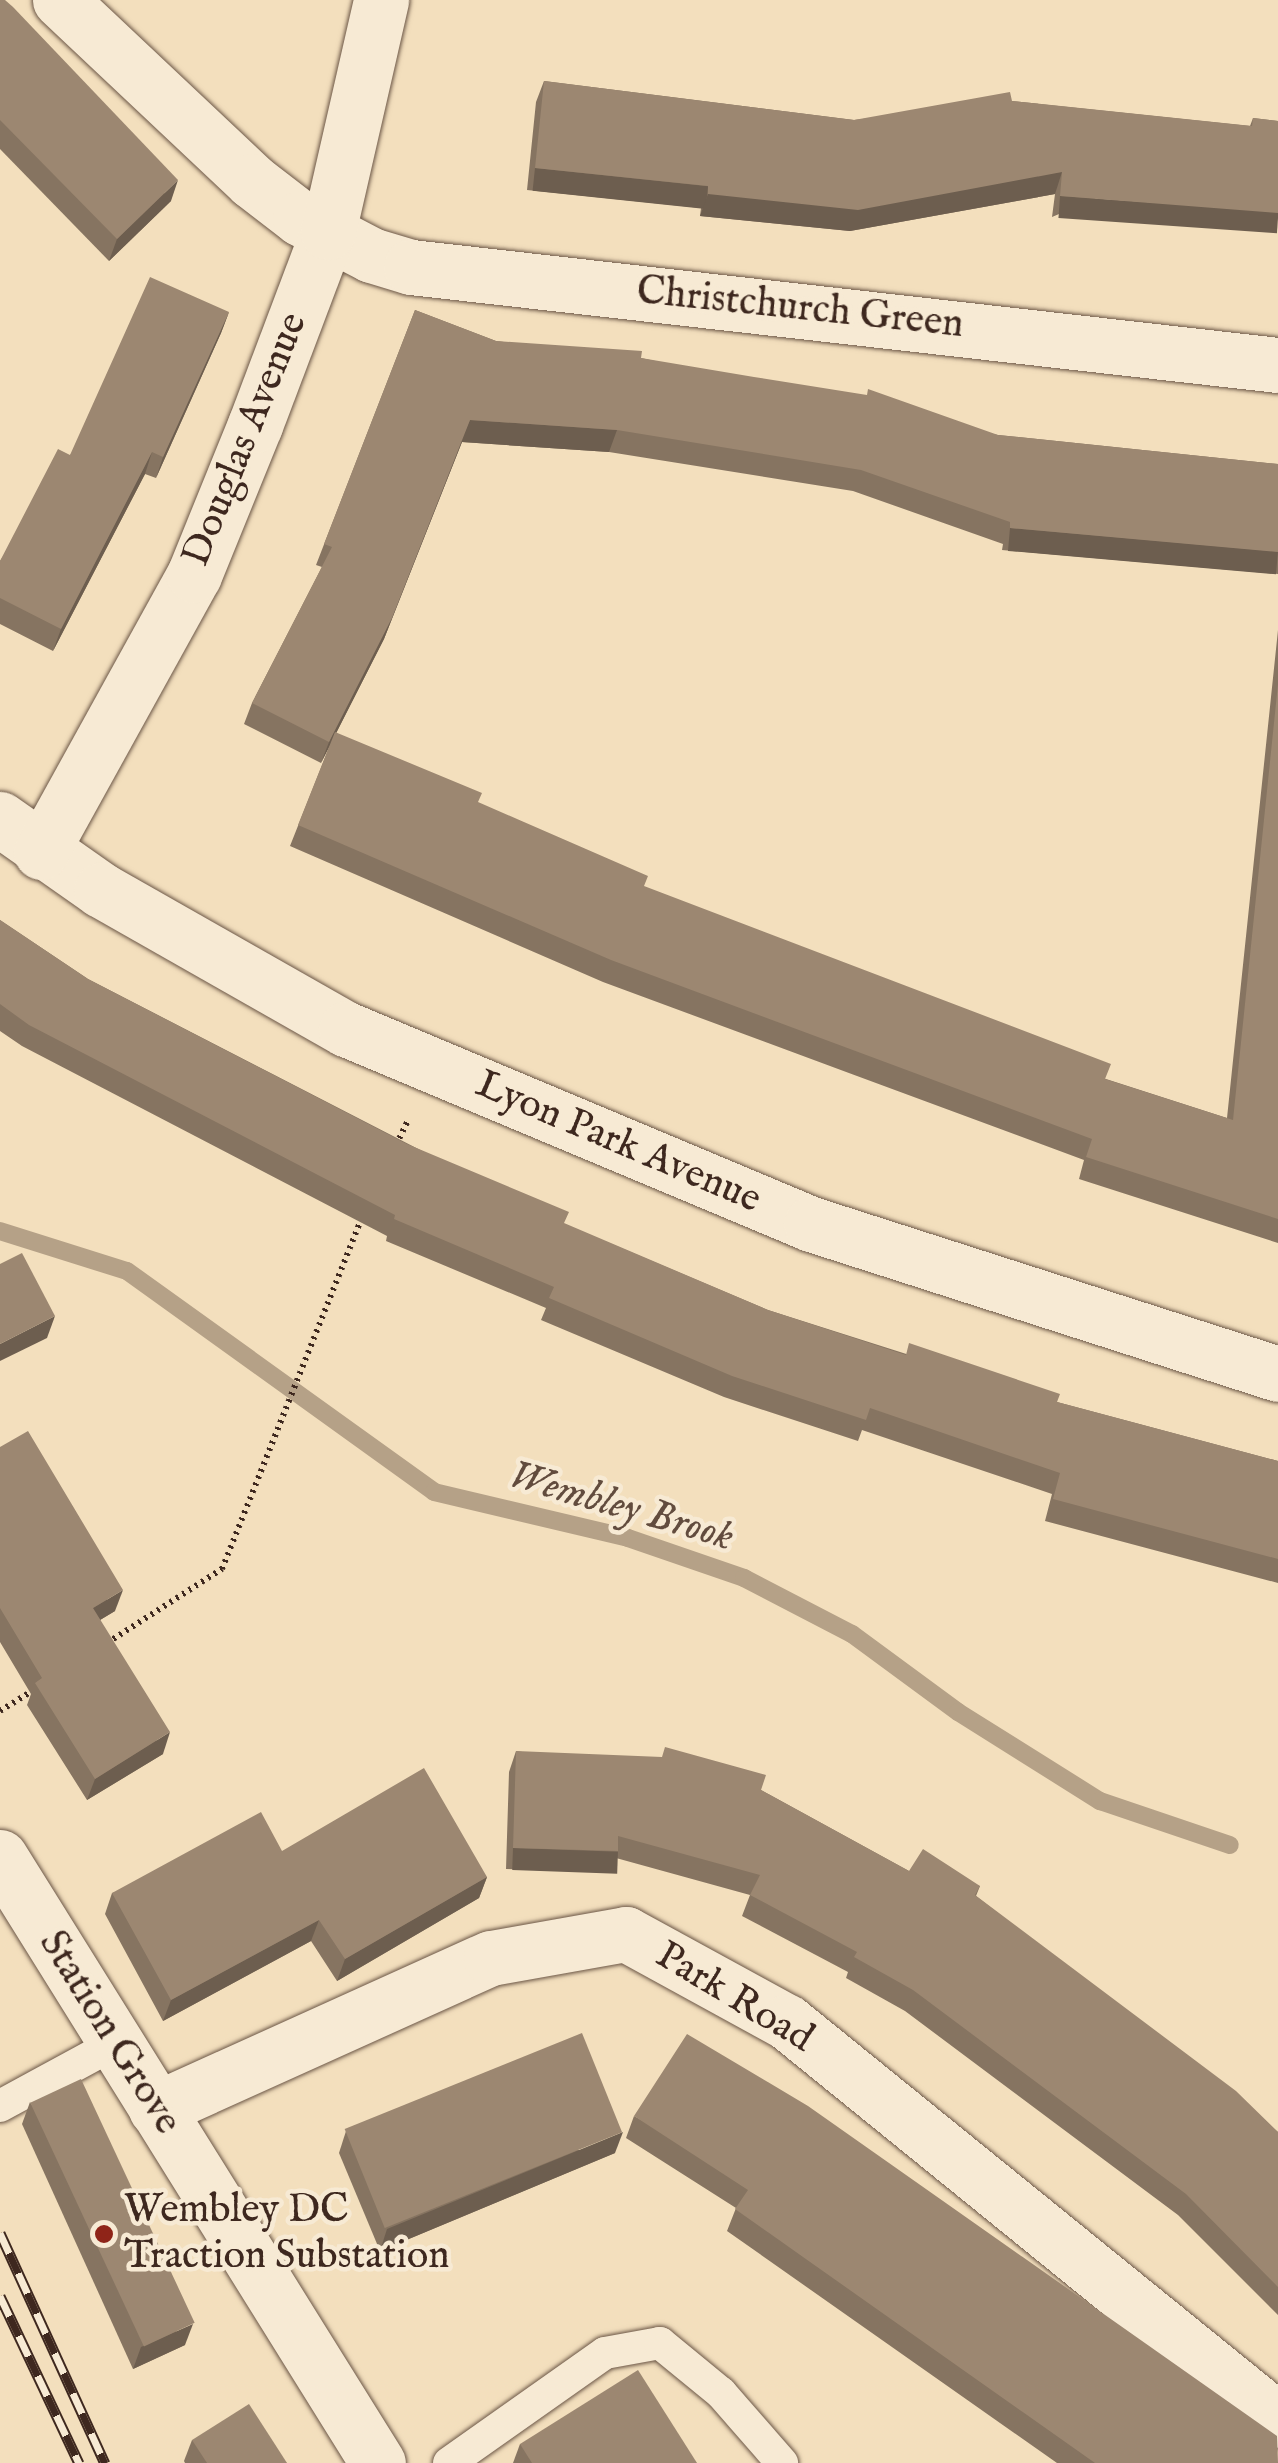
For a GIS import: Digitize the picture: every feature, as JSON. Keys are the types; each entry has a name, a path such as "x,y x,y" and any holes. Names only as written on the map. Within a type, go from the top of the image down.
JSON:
{"street":[{"name":"Christchurch Green","path":"60,0 252,181 328,232 410,267 1278,366"},
{"name":"Douglas Avenue","path":"21,836 194,575 328,232 381,0"},
{"name":"Lyon Park Avenue","path":"21,836 346,1029 811,1224 1278,1374"},
{"name":"Station Grove","path":"0,1856 378,2463"},
{"name":"Park Road","path":"156,2109 491,1958 626,1934 787,2022 1278,2420"}],"lane":[{"path":"0,2106 116,2043"},
{"path":"449,2463 604,2354 660,2343 721,2393 782,2463"}],"path":[{"path":"394,1149 434,1065"},
{"path":"95,1650 222,1569 370,1200"},
{"path":"0,1712 48,1681"}],"building":[{"path":"0,0 13,7 178,180 117,239 0,120"},
{"path":"544,81 854,120 1010,92 1012,101 1252,126 1253,118 1278,121 1278,213 1060,196 1062,172 858,210 708,194 708,186 535,168"},
{"path":"150,277 229,312 163,457 152,452 61,629 0,598 0,561 58,449 70,455"},
{"path":"415,310 496,341 642,351 641,358 754,377 867,395 868,389 998,435 1278,464 1278,552 1010,528 1010,522 861,470 617,430 470,420 392,618 329,742 252,703 332,547 324,544"},
{"path":"1278,684 1278,1219 1086,1157 1092,1139 611,960 298,825 335,732 482,793 478,802 648,876 644,886 1111,1064 1105,1079 1233,1120"},
{"path":"0,920 88,979 407,1144 569,1212 564,1223 768,1310 906,1355 909,1343 1060,1394 1057,1402 1278,1461 1278,1559 1053,1499 1060,1473 870,1408 866,1420 732,1376 549,1298 554,1287 394,1219 395,1215 29,1025 0,1004"},
{"path":"22,1253 55,1316 0,1344 0,1264"},
{"path":"28,1431 123,1590 93,1608 170,1732 95,1779 35,1683 42,1678 0,1608 0,1447"},
{"path":"665,1747 766,1775 761,1790 909,1871 923,1849 980,1886 975,1895 1236,2091 1278,2132 1278,2287 1186,2194 913,1990 854,1957 857,1952 750,1895 760,1875 618,1836 618,1851 513,1848 516,1751 662,1757"},
{"path":"424,1768 487,1877 345,1959 319,1920 171,2000 112,1893 261,1812 282,1851"},
{"path":"582,2033 622,2132 385,2228 345,2129"},
{"path":"687,2034 808,2106 1277,2436 1278,2463 1095,2463 735,2209 748,2190 634,2116"},
{"name":"Wembley DC Traction Substation","path":"81,2079 195,2323 144,2346 30,2103"},
{"path":"638,2370 697,2463 532,2463 520,2444"},
{"path":"249,2404 287,2463 207,2463 192,2440"}],"waterway":[{"name":"Wembley Brook","path":"0,1231 127,1271 434,1492 628,1538 744,1578 852,1634 958,1712 1100,1801 1230,1845"}],"railway":[{"path":"0,2233 105,2463"},
{"path":"0,2296 79,2463"}],"place":[{"name":"Wembley DC Traction Substation","path":"104,2234"}]}
